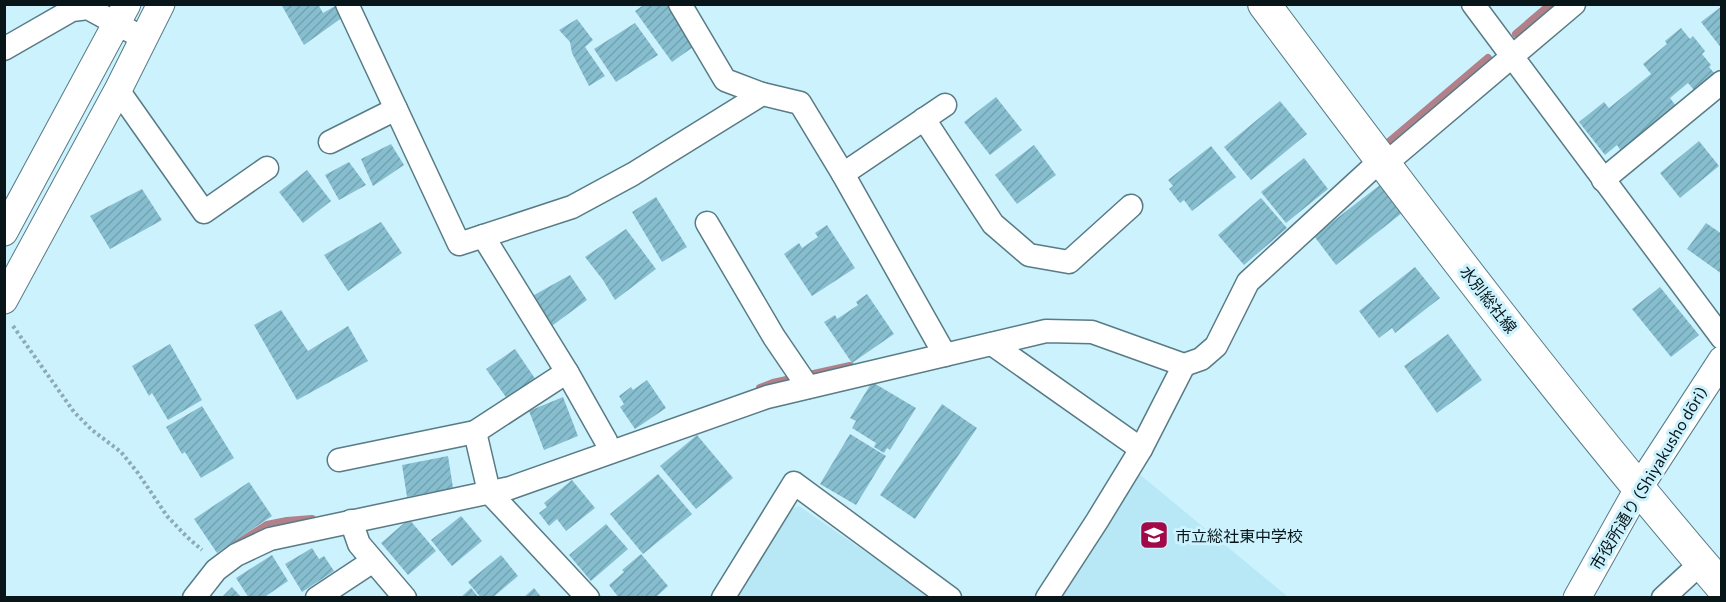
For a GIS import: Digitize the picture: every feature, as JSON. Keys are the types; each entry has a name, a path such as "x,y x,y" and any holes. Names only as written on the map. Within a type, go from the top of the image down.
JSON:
{"main road":[{"name":"水別総社線","path":"1264,4 1382,162 1638,489 1722,587"}],"street":[{"path":"7,310 161,4"},
{"path":"347,4 459,244 572,207 633,174 762,94"},
{"path":"680,4 725,80 762,94 800,103 942,349"},
{"path":"1473,4 1722,338"},
{"path":"194,597 216,570 236,555 270,538 487,485 510,488 608,446 767,397 803,380 942,349 992,344 1046,331 1092,332 1184,365 1201,359 1216,346 1248,282 1382,162 1574,4"},
{"path":"4,49 72,10 87,6 122,14 143,38"},
{"path":"4,232 122,14"},
{"path":"1603,180 1722,82"},
{"path":"118,90 204,212 267,168"},
{"path":"843,174 945,105"},
{"path":"330,142 396,109"},
{"path":"924,119 993,224 1029,255 1069,262 1131,206"},
{"path":"707,223 774,337 803,380"},
{"path":"483,236 567,372 608,446"},
{"path":"992,344 1141,449"},
{"name":"市役所通り (Shiyakusho dōri)","path":"1577,597 1638,489 1722,360"},
{"path":"1047,597 1141,449 1184,365"},
{"path":"339,460 476,432 567,372"},
{"path":"476,432 487,485 588,597"},
{"path":"723,597 794,483 950,597"},
{"path":"351,520 359,544 405,597"},
{"path":"317,597 373,561"},
{"path":"1663,597 1701,563"}],"path":[{"path":"7,310 20,334 74,412 92,430 121,452 138,473 166,516 203,551"}],"shaded area":[{"name":"市立総社東中学校","path":"1138,473 1288,597 1053,598"},
{"path":"799,506 931,597 737,598 791,509"}],"building":[{"path":"281,4 318,4 323,13 337,5 343,17 304,45"},
{"path":"645,4 667,4 696,45 672,62 635,11"},
{"path":"1722,6 1722,49 1701,22"},
{"path":"577,19 593,40 585,47 605,76 589,86 572,53 570,42 559,30"},
{"path":"635,23 658,55 616,82 594,49"},
{"path":"1681,28 1690,39 1693,36 1705,51 1702,54 1720,80 1699,96 1688,83 1670,98 1676,106 1621,151 1617,145 1605,155 1579,122 1604,102 1609,108 1651,74 1643,64 1667,44 1665,41"},
{"path":"996,97 1022,130 990,155 964,122"},
{"path":"1280,101 1307,134 1251,180 1224,147"},
{"path":"1699,141 1719,166 1680,198 1660,173"},
{"path":"391,144 404,165 373,186 361,159"},
{"path":"1034,145 1056,175 1017,204 995,175"},
{"path":"1211,146 1236,177 1192,211 1184,200 1180,203 1169,189 1173,186 1168,180"},
{"path":"1304,158 1328,189 1286,223 1261,192"},
{"path":"349,162 366,185 339,200 325,175"},
{"path":"307,170 331,201 303,223 279,192"},
{"path":"1380,185 1402,213 1336,265 1314,236"},
{"path":"142,189 162,220 110,249 90,216"},
{"path":"656,197 687,247 662,262 632,212"},
{"path":"1261,198 1287,228 1244,265 1218,235"},
{"path":"381,222 402,253 348,291 324,255"},
{"path":"1706,223 1722,234 1722,274 1687,249"},
{"path":"827,225 855,268 812,296 784,254 799,243 802,248 818,237 815,233"},
{"path":"626,229 656,269 615,300 585,257"},
{"path":"1415,267 1440,298 1395,333 1392,328 1379,338 1359,311"},
{"path":"570,275 587,300 549,328 527,299"},
{"path":"1660,287 1699,335 1671,357 1632,309"},
{"path":"867,294 894,334 852,363 824,322 835,315 837,319 858,305 856,302"},
{"path":"281,310 308,351 348,326 368,361 297,400 254,325"},
{"path":"1448,334 1482,380 1437,413 1404,366"},
{"path":"170,344 202,400 168,420 152,393 149,396 132,366"},
{"path":"515,349 536,380 508,400 486,369"},
{"path":"647,380 666,408 635,429 620,407 624,404 619,396 631,387 633,390"},
{"path":"872,382 916,408 890,450 887,448 884,453 874,447 876,443 852,428 856,421 850,418"},
{"path":"563,397 578,436 544,450 529,411"},
{"path":"942,404 977,428 915,519 880,495"},
{"path":"202,406 234,458 201,478 185,452 182,454 166,427"},
{"path":"850,434 886,456 856,505 820,484"},
{"path":"697,435 733,478 696,509 660,466"},
{"path":"448,456 453,488 407,497 402,465"},
{"path":"658,474 692,514 643,554 610,514"},
{"path":"572,480 595,508 566,531 557,519 549,526 539,513 547,507 544,503"},
{"path":"249,482 272,516 217,553 194,519"},
{"path":"461,516 482,541 452,566 431,540"},
{"path":"409,519 436,551 408,575 381,543"},
{"path":"606,524 628,549 591,581 569,555"},
{"path":"312,548 319,559 324,556 334,571 302,592 285,564"},
{"path":"641,554 668,586 655,598 619,598 609,585"},
{"path":"272,555 288,581 263,598 249,598 236,578"},
{"path":"501,555 518,576 492,598 481,598 468,582"},
{"path":"232,587 242,598 221,598"},
{"path":"471,588 479,598 460,598"},
{"path":"534,588 542,598 523,598"}],"waterway":[{"path":"1516,34 1551,4"},
{"path":"1389,142 1488,58"},
{"path":"760,388 850,366"},
{"path":"235,545 267,525 312,519"}],"place":[{"name":"市立総社東中学校","path":"1154,535"}]}
